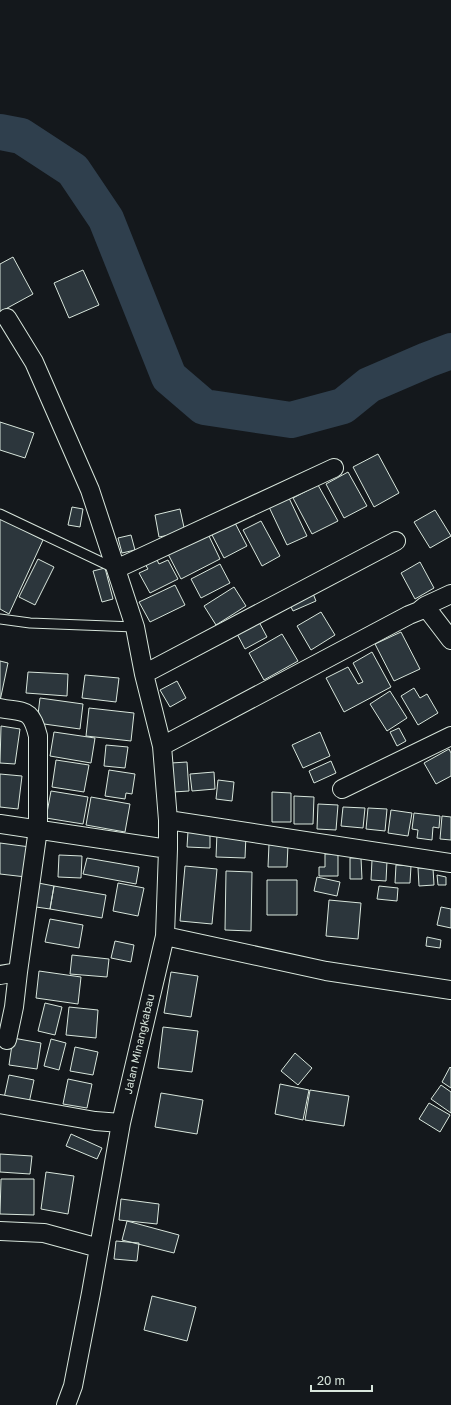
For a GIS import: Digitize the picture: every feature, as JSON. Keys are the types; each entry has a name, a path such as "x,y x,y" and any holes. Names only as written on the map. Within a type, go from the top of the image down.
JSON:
{"street":[{"name":"Jalan Minangkabau","path":"7,318 34,362 90,490 135,627 144,674 162,746 168,820 165,936 121,1123 73,1386 66,1405"},
{"path":"116,569 334,468"},
{"path":"144,674 396,541"},
{"path":"162,746 402,618 451,594"},
{"path":"425,606 451,640"},
{"path":"0,708 30,714 38,736 38,829 14,1007 7,1040"},
{"path":"342,789 451,736"},
{"path":"168,820 451,863"},
{"path":"0,824 168,849"},
{"path":"165,936 326,971 451,990"},
{"path":"0,975 18,972"},
{"path":"0,1104 95,1121 121,1123"},
{"path":"0,1231 44,1233 99,1248"}],"lane":[{"path":"0,514 116,569"},
{"path":"0,619 30,623 135,627"}],"building":[{"path":"13,257 33,294 0,312 0,264"},
{"path":"83,270 99,305 69,318 54,283"},
{"path":"0,422 34,433 25,458 0,450"},
{"path":"378,454 399,493 374,507 353,467"},
{"path":"348,472 367,506 344,518 326,484"},
{"path":"318,485 338,521 312,534 293,498"},
{"path":"289,498 307,536 287,545 269,507"},
{"path":"72,507 83,509 80,527 68,525"},
{"path":"180,509 185,532 159,537 155,515"},
{"path":"435,510 451,536 430,548 414,522"},
{"path":"0,518 43,540 9,614 0,609"},
{"path":"234,521 247,546 224,558 211,533"},
{"path":"261,521 280,556 262,566 243,530"},
{"path":"208,534 220,559 181,579 168,554"},
{"path":"131,535 135,550 122,553 118,538"},
{"path":"156,558 159,564 168,560 178,579 150,593 139,573 148,569 145,564"},
{"path":"38,559 54,567 35,605 19,597"},
{"path":"420,562 434,588 415,599 401,573"},
{"path":"220,564 230,583 201,598 191,579"},
{"path":"105,568 113,599 102,602 93,571"},
{"path":"175,585 185,605 150,622 139,602"},
{"path":"234,587 246,606 216,625 204,606"},
{"path":"312,591 316,601 293,611 288,601"},
{"path":"321,612 335,635 311,650 297,626"},
{"path":"258,620 267,637 245,649 236,632"},
{"path":"401,632 420,669 394,681 375,644"},
{"path":"282,634 298,661 264,680 249,653"},
{"path":"372,652 391,687 344,712 326,678 348,667 358,684 363,682 353,663"},
{"path":"0,661 8,663 0,701"},
{"path":"28,672 68,674 67,696 26,693"},
{"path":"85,675 119,678 116,702 82,698"},
{"path":"177,681 186,698 170,707 160,690"},
{"path":"414,688 420,698 427,694 438,713 418,725 401,696"},
{"path":"390,691 407,718 387,731 370,704"},
{"path":"40,698 83,704 80,729 37,723"},
{"path":"89,708 134,713 131,741 86,736"},
{"path":"1,726 20,729 15,764 0,763"},
{"path":"399,728 406,741 397,746 390,732"},
{"path":"54,732 95,738 91,763 50,756"},
{"path":"320,732 330,756 303,768 292,745"},
{"path":"106,745 128,747 125,768 104,766"},
{"path":"449,749 451,753 451,776 436,784 424,763"},
{"path":"56,760 89,765 84,792 52,787"},
{"path":"331,761 336,773 314,783 309,771"},
{"path":"187,762 189,791 173,792 171,763"},
{"path":"109,770 135,774 132,794 126,793 125,799 105,796"},
{"path":"214,772 215,789 192,791 190,774"},
{"path":"0,774 22,776 18,809 0,807"},
{"path":"218,780 234,782 232,801 216,799"},
{"path":"51,791 88,797 83,824 46,818"},
{"path":"272,792 291,793 291,822 272,822"},
{"path":"294,796 314,797 313,824 294,824"},
{"path":"91,797 130,804 125,832 86,825"},
{"path":"318,804 338,805 336,830 317,829"},
{"path":"343,807 365,808 363,828 341,826"},
{"path":"368,808 387,809 385,831 366,829"},
{"path":"391,810 412,813 408,836 388,833"},
{"path":"414,813 440,816 439,828 433,827 432,840 417,838 418,830 412,829"},
{"path":"442,816 451,817 451,840 440,839"},
{"path":"188,831 210,832 210,848 187,847"},
{"path":"217,833 246,835 245,858 216,857"},
{"path":"0,843 30,847 26,877 0,874"},
{"path":"269,844 288,845 287,867 268,867"},
{"path":"325,854 338,854 338,876 319,876 319,867 325,867"},
{"path":"59,855 82,856 81,878 58,877"},
{"path":"87,858 139,867 136,884 83,874"},
{"path":"350,858 361,858 362,879 350,879"},
{"path":"372,860 387,861 386,881 371,880"},
{"path":"396,865 411,866 410,883 395,883"},
{"path":"185,866 217,869 212,924 180,921"},
{"path":"418,868 433,868 434,885 419,886"},
{"path":"226,871 252,872 251,931 225,930"},
{"path":"437,875 446,877 446,885 438,885"},
{"path":"317,877 340,882 337,896 314,891"},
{"path":"267,880 297,880 297,915 267,915"},
{"path":"33,882 54,886 50,909 29,906"},
{"path":"118,883 144,888 138,916 113,911"},
{"path":"54,886 106,895 102,918 50,909"},
{"path":"379,886 398,888 397,901 377,899"},
{"path":"329,900 361,903 358,939 326,936"},
{"path":"441,907 451,909 451,928 437,925"},
{"path":"50,919 83,925 79,948 45,942"},
{"path":"427,937 441,940 440,948 426,946"},
{"path":"115,941 134,945 131,962 111,958"},
{"path":"72,955 109,959 107,977 70,974"},
{"path":"39,971 81,977 78,1004 36,998"},
{"path":"171,972 198,976 191,1017 164,1013"},
{"path":"45,1003 62,1007 55,1035 38,1031"},
{"path":"69,1007 98,1010 96,1038 66,1035"},
{"path":"163,1027 198,1031 192,1072 158,1068"},
{"path":"13,1038 41,1043 37,1069 9,1065"},
{"path":"51,1039 66,1043 59,1070 44,1066"},
{"path":"75,1047 98,1052 93,1075 70,1071"},
{"path":"295,1053 312,1068 298,1085 281,1071"},
{"path":"450,1067 451,1068 451,1088 442,1082"},
{"path":"9,1075 34,1080 29,1103 4,1098"},
{"path":"68,1079 92,1084 87,1108 63,1104"},
{"path":"280,1084 309,1090 303,1120 275,1114"},
{"path":"441,1085 451,1092 451,1113 431,1099"},
{"path":"310,1090 349,1096 344,1126 305,1120"},
{"path":"161,1093 203,1100 197,1134 155,1127"},
{"path":"429,1103 450,1115 440,1132 419,1119"},
{"path":"71,1134 102,1148 97,1159 66,1146"},
{"path":"0,1154 32,1156 30,1174 0,1172"},
{"path":"46,1172 74,1176 68,1214 41,1209"},
{"path":"1,1179 34,1179 34,1215 0,1214"},
{"path":"121,1199 159,1204 157,1224 119,1220"},
{"path":"127,1221 179,1235 174,1253 122,1240"},
{"path":"116,1241 139,1243 137,1261 114,1259"},
{"path":"152,1296 196,1307 187,1341 144,1330"}],"waterway":[{"path":"0,132 21,136 73,170 106,219 169,377 204,407 291,420 343,406 369,385 451,351"}]}
